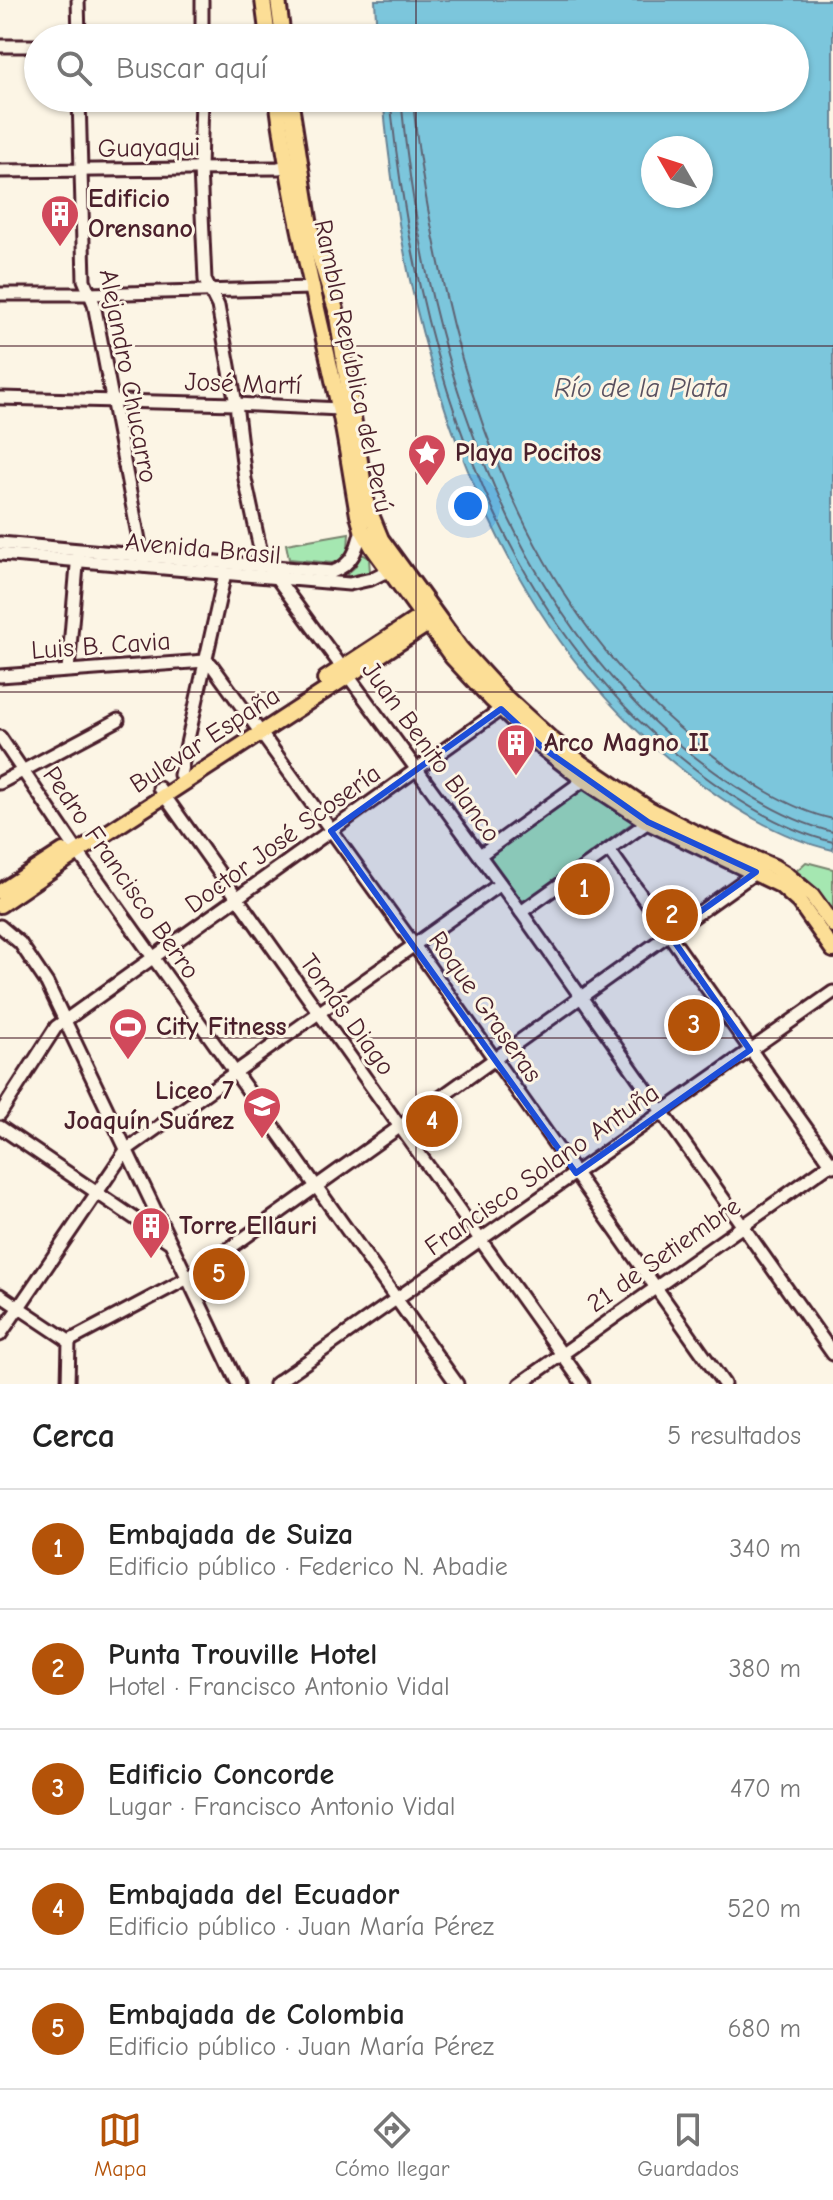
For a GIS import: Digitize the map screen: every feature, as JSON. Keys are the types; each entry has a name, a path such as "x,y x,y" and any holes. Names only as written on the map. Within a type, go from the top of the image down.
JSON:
{"main road":[{"path":"263,0 266,24"},
{"path":"278,0 281,24"},
{"name":"Rambla República del Perú","path":"280,112 336,310 369,513 394,568"},
{"path":"286,112 294,126"},
{"name":"Rambla República del Perú","path":"292,112 293,166 312,288 340,409 362,529 394,568 452,657 543,748 584,780 648,822 780,885 799,902 833,950"},
{"path":"312,288 322,294 331,325 340,336"},
{"name":"Rambla República del Perú","path":"429,619 502,694 581,763 671,821 774,867 806,890 833,925"},
{"name":"Bulevar España","path":"0,892 75,848 429,619"},
{"name":"Bulevar España","path":"162,792 180,775 258,729"},
{"name":"Bulevar España","path":"0,905 75,848"}],"street":[{"path":"78,0 79,24"},
{"path":"202,0 202,24"},
{"path":"0,46 24,46"},
{"name":"Alejandro Chucarro","path":"79,112 84,280 94,304 142,560"},
{"name":"Juan Benito Blanco","path":"202,112 200,169 205,280 218,306 236,404 245,479 258,545 267,566 521,912 833,1354"},
{"name":"Guayaqui","path":"0,171 293,166"},
{"path":"0,294 312,288"},
{"name":"José Martí","path":"0,398 340,409"},
{"name":"Avenida Brasil","path":"0,554 78,555 325,572 337,571 354,557 362,529"},
{"name":"Avenida Brasil","path":"0,543 78,555"},
{"path":"68,670 78,555"},
{"name":"Avenida Brasil","path":"142,560 225,573 349,584 371,579 394,568"},
{"path":"180,775 225,573"},
{"name":"Luis B. Cavia","path":"0,676 205,661"},
{"name":"Roque Graseras","path":"205,661 216,669 724,1384"},
{"name":"Doctor José Scosería","path":"0,1114 56,1027 501,709"},
{"path":"0,783 118,720"},
{"name":"Pedro Francisco Berro","path":"0,737 153,959 457,1384"},
{"path":"480,855 584,780"},
{"name":"Tomás Diago","path":"162,792 583,1384"},
{"path":"521,912 648,822"},
{"path":"609,850 832,1164"},
{"path":"69,1341 188,1278 756,872"},
{"path":"0,1335 126,1150 500,884"},
{"path":"0,926 20,943 47,983 238,1384"},
{"name":"Francisco Solano Antuña","path":"275,1384 833,992"},
{"path":"0,1127 172,1244"},
{"name":"21 de Setiembre","path":"520,1384 832,1164"},
{"path":"0,1295 69,1341"},
{"path":"68,1384 69,1341"}],"highlighted area":[{"path":"501,709 543,748 648,822 756,872 669,934 750,1050 576,1173 331,831"}],"green space":[{"path":"349,533 348,550 341,560 332,563 289,559 286,544"},
{"path":"361,555 369,558 370,572 348,577 347,574"},
{"path":"584,788 633,820 632,823 525,901 521,900 491,856"},
{"path":"806,862 833,869 833,911 814,889 794,873"}],"water":[{"name":"Río de la Plata","path":"375,0 833,0 833,850 813,845 754,819 684,771 615,708 556,635 507,554 467,468 435,377 411,284 394,190 385,112 809,112 809,24 376,24"}],"place":[{"name":"Edificio Orensano","path":"60,248"},
{"name":"Playa Pocitos","path":"427,487"},
{"name":"Arco Magno II","path":"516,777"},
{"name":"Embajada de Suiza","path":"584,889"},
{"name":"Punta Trouville Hotel","path":"672,915"},
{"name":"Edificio Concorde","path":"694,1025"},
{"name":"City Fitness","path":"128,1061"},
{"name":"Embajada del Ecuador","path":"432,1121"},
{"name":"Liceo 7 Joaquín Suárez","path":"262,1140"},
{"name":"Torre Ellauri","path":"151,1260"},
{"name":"Embajada de Colombia","path":"219,1274"}]}
